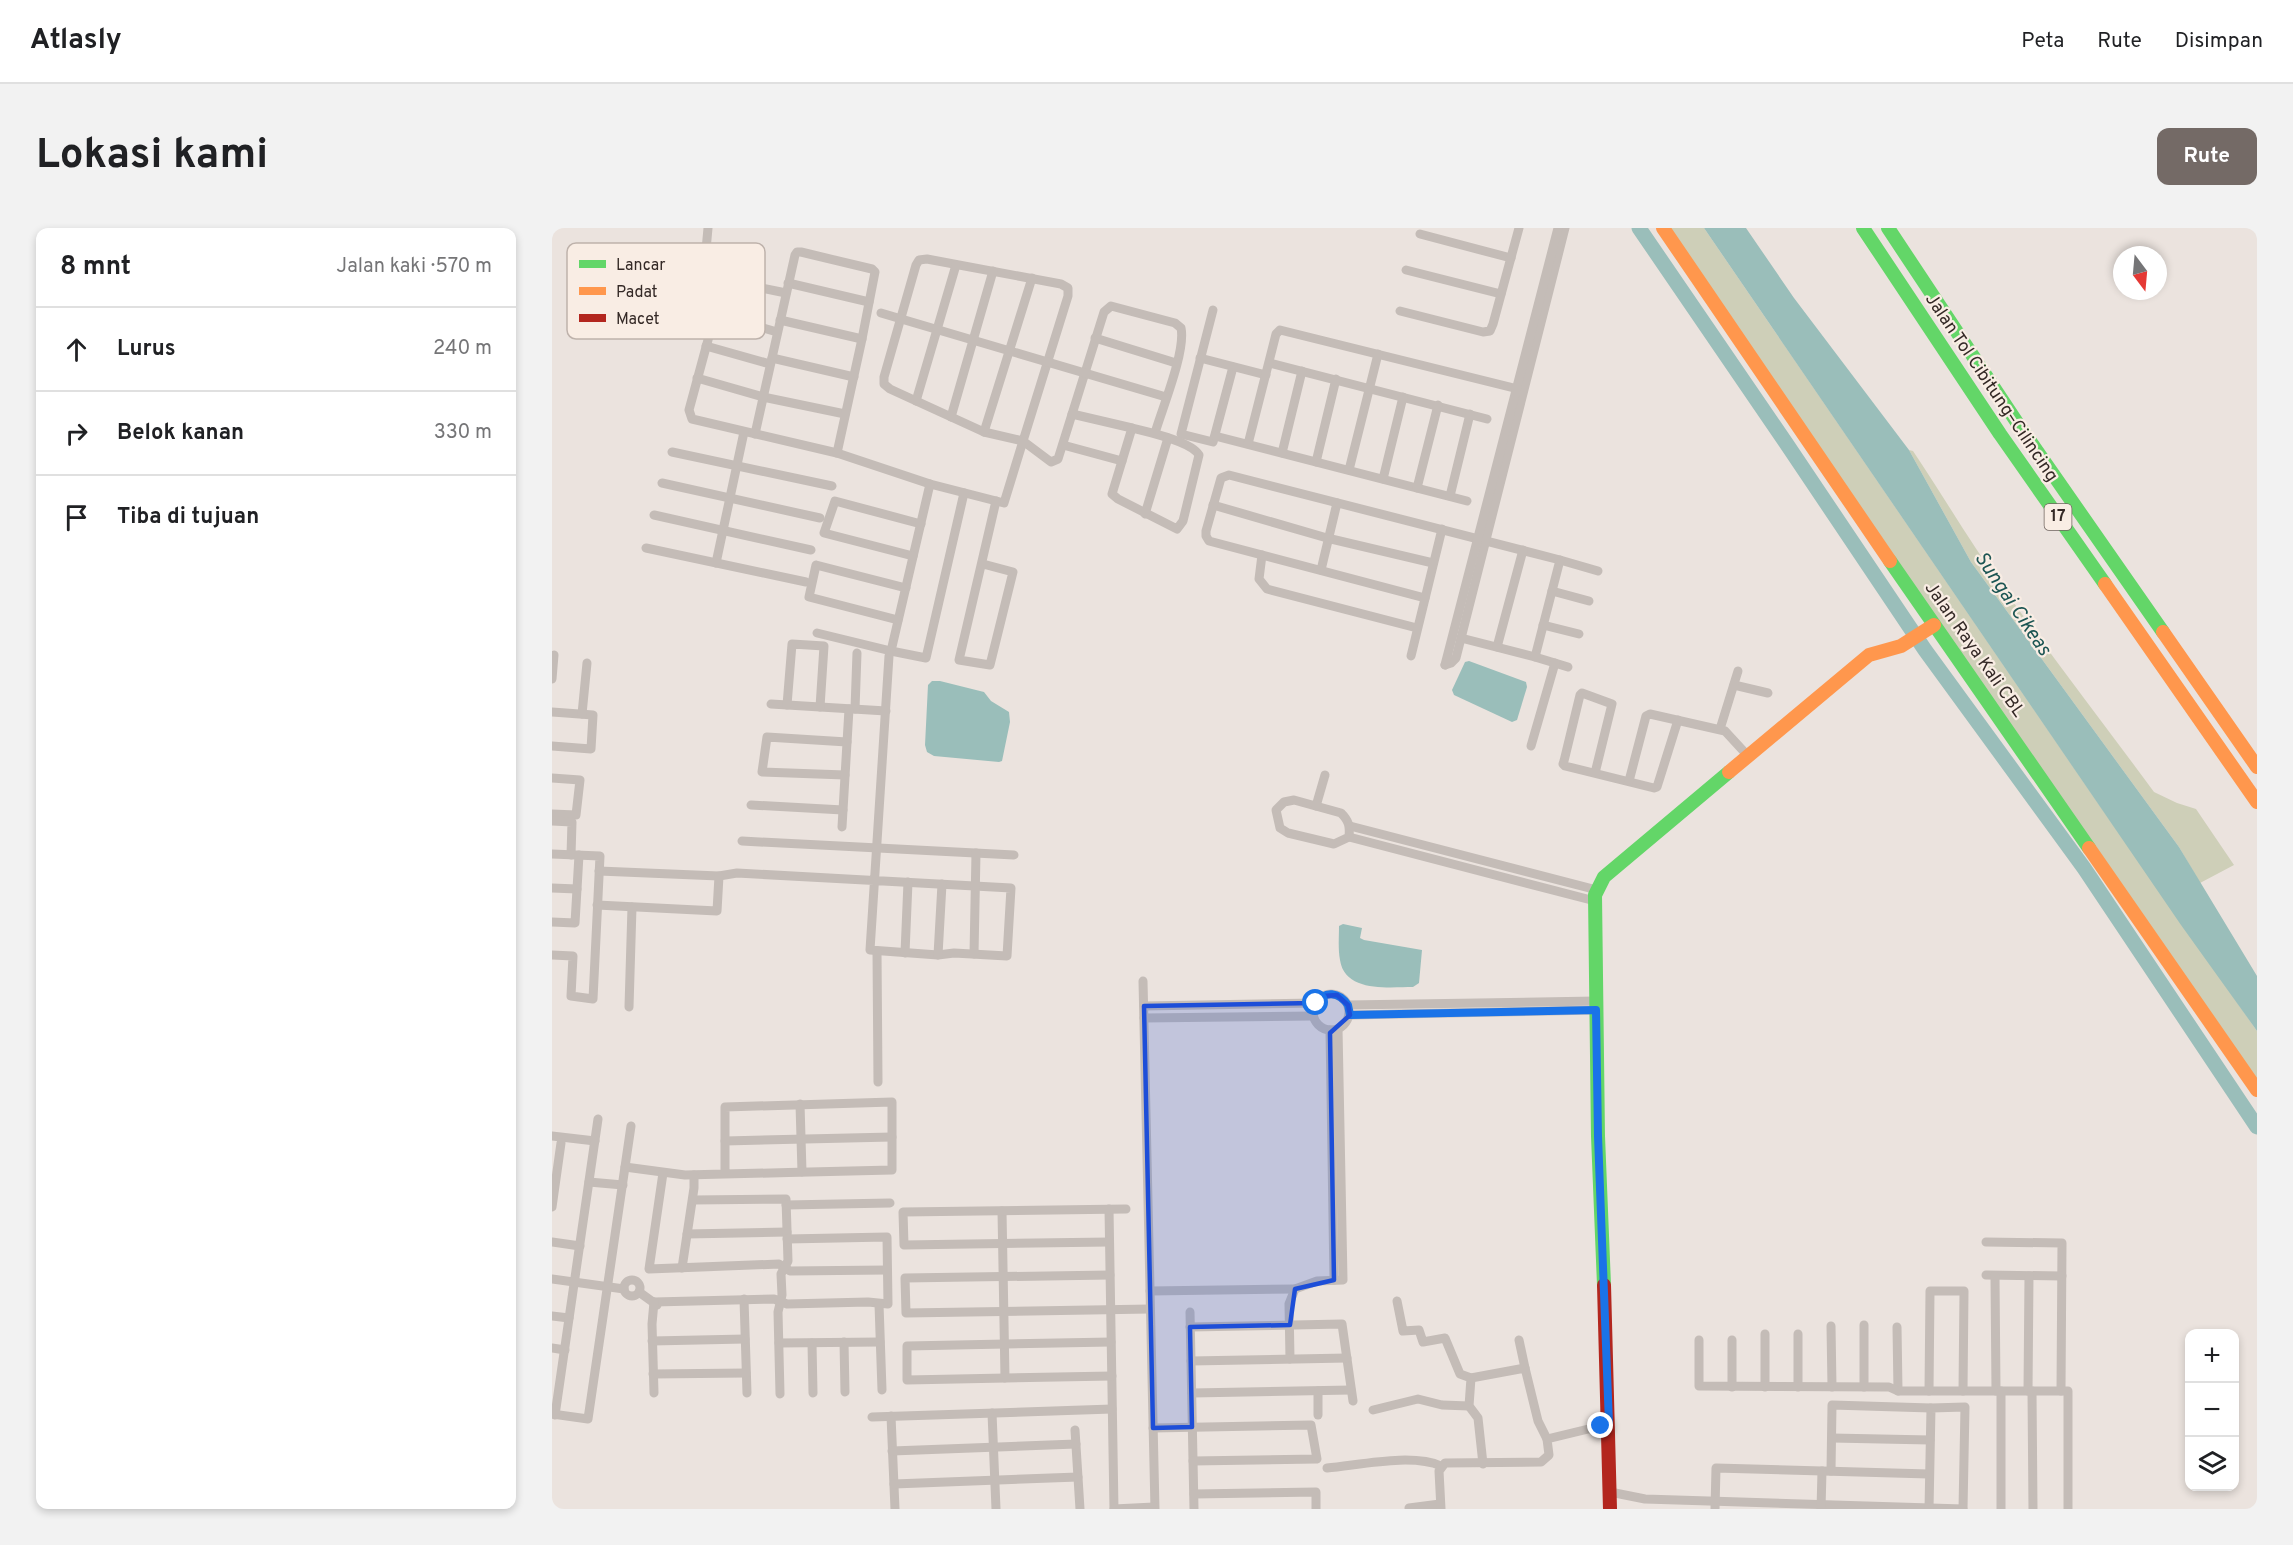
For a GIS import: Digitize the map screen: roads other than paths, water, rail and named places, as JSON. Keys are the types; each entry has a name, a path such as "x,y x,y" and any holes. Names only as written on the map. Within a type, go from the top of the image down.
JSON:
{"main road":[{"name":"Jalan Raya Kali CBL","path":"1663,228 1934,625 2257,1090"},
{"name":"Jalan Tol Cibitung–Cilincing","path":"1863,228 2000,434 2257,802"},
{"name":"Jalan Tol Cibitung–Cilincing","path":"1888,228 2018,424 2257,767"},
{"path":"1610,1509 1602,1426 1596,896 1605,877 1869,655 1900,646 1934,625"}],"street":[{"path":"707,243 708,228"},
{"path":"1400,311 1487,332 1493,324 1519,228"},
{"path":"1482,539 1456,658 1445,665 1482,539 1561,228"},
{"path":"1420,234 1511,258"},
{"path":"755,434 797,252 872,269 875,272 875,279 837,453"},
{"path":"708,339 689,410 690,416 744,432 837,453 930,484 1004,503 1023,441 1048,362 1068,296 1068,288 1061,284 923,259 917,262 883,381 890,389 984,432 1023,441 1054,462 1058,459 1063,445 1104,312 1111,306 1175,322 1182,332 1176,363 1155,433"},
{"path":"916,401 956,265"},
{"path":"1406,270 1501,294"},
{"path":"951,417 993,271"},
{"path":"984,432 1032,278"},
{"path":"788,283 869,302"},
{"path":"765,289 786,293"},
{"path":"1213,310 1181,434 1213,442 1233,367"},
{"path":"881,313 1166,397"},
{"path":"780,320 862,339"},
{"path":"765,329 777,332"},
{"path":"1248,444 1276,334 1283,329 1520,390"},
{"path":"1095,338 1176,363"},
{"path":"706,346 854,377"},
{"path":"1349,470 1378,354"},
{"path":"1200,358 1266,375"},
{"path":"1270,363 1487,418"},
{"path":"1282,453 1302,371"},
{"path":"697,378 763,397 845,414"},
{"path":"1316,462 1336,380"},
{"path":"1383,479 1403,396"},
{"path":"1417,488 1438,405"},
{"path":"1072,414 1155,433 1193,448 1199,455 1183,521 1179,527 1174,529 1118,499 1113,494 1132,428"},
{"path":"1450,496 1470,414"},
{"path":"716,563 744,432"},
{"path":"1215,436 1467,501"},
{"path":"1145,514 1168,438"},
{"path":"1063,445 1122,461"},
{"path":"672,452 832,486"},
{"path":"1425,598 1209,541 1206,531 1220,482 1227,475 1482,539 1598,571"},
{"path":"662,483 820,518"},
{"path":"599,871 719,876 737,873 875,880 1011,888 1007,956 954,953 938,955 870,950 875,880 890,654 930,484"},
{"path":"817,633 890,654 926,658 964,493"},
{"path":"913,556 824,533 835,501 921,524"},
{"path":"983,564 1013,572 990,665 959,660 996,501"},
{"path":"1321,570 1337,503"},
{"path":"1213,505 1328,538 1433,563"},
{"path":"654,515 811,550"},
{"path":"1411,656 1442,529"},
{"path":"646,548 806,582"},
{"path":"1497,647 1523,550"},
{"path":"1262,555 1259,579 1267,589 1417,628"},
{"path":"1535,657 1560,560"},
{"path":"898,620 809,597 816,565 906,588"},
{"path":"1552,591 1589,601"},
{"path":"1543,625 1579,634"},
{"path":"1461,638 1568,667"},
{"path":"787,705 792,644 824,646 820,707"},
{"path":"842,827 847,742 857,653"},
{"path":"552,679 554,655"},
{"path":"582,714 587,663"},
{"path":"1531,746 1555,663"},
{"path":"1720,729 1738,671"},
{"path":"1734,685 1768,693"},
{"path":"1595,773 1612,704 1582,693 1563,764 1595,773 1654,788 1660,785 1678,720"},
{"path":"771,704 886,711"},
{"path":"552,712 593,715 591,749 552,746"},
{"path":"1629,781 1646,716 1650,714 1725,731 1748,756"},
{"path":"845,775 762,772 766,737 847,742"},
{"path":"1316,806 1324,775"},
{"path":"552,778 580,780 576,815 552,814"},
{"path":"1294,800 1341,813 1350,826 1467,857 1596,896 1464,867 1348,837 1334,844 1288,833 1280,828 1276,810 1284,802 1294,800"},
{"path":"751,805 843,810"},
{"path":"552,821 572,822 577,890 575,923 552,922"},
{"path":"1348,837 1350,826"},
{"path":"742,841 1014,855"},
{"path":"974,954 976,853"},
{"path":"552,854 600,856 592,999 571,996 573,956 552,955"},
{"path":"1464,867 1467,857"},
{"path":"597,905 717,911 719,876"},
{"path":"904,953 908,882"},
{"path":"938,955 942,884"},
{"path":"552,888 577,890"},
{"path":"629,1007 632,907"},
{"path":"877,951 878,1082"},
{"path":"1109,1209 1114,1509 1154,1508 1143,981"},
{"path":"1338,995 1349,1010 1347,1021 1334,1030 1322,1028 1313,1016 1316,1003 1323,996 1338,995"},
{"path":"1144,1006 1316,1003"},
{"path":"1349,1010 1596,1006"},
{"path":"1144,1018 1313,1016"},
{"path":"1150,1291 1295,1289 1317,1281 1343,1280 1334,1030"},
{"path":"625,1167 663,1173 694,1174 725,1174 892,1170 891,1102 725,1107 725,1174"},
{"path":"800,1104 802,1172"},
{"path":"598,1119 565,1350 556,1383 554,1415 588,1419 631,1126"},
{"path":"552,1136 595,1144"},
{"path":"725,1141 892,1137"},
{"path":"552,1207 556,1142 595,1144"},
{"path":"663,1173 649,1269 779,1264 790,1271 887,1270"},
{"path":"682,1268 693,1200 694,1174"},
{"path":"589,1182 623,1185"},
{"path":"693,1200 786,1199 788,1261 781,1274 780,1394"},
{"path":"786,1205 890,1203"},
{"path":"1109,1242 904,1245 903,1212 1126,1209"},
{"path":"1002,1210 1005,1378"},
{"path":"552,1279 624,1289 631,1296 639,1292 659,1306 744,1302 780,1304 787,1310 868,1308 888,1304 887,1237 687,1234"},
{"path":"552,1242 580,1246"},
{"path":"1986,1242 2062,1244 2061,1391"},
{"path":"1110,1275 905,1278 906,1313 1150,1309"},
{"path":"2001,1509 1998,1391 1991,1276 2062,1276"},
{"path":"2030,1276 2032,1509"},
{"path":"1290,1359 1289,1304 1295,1289"},
{"path":"1929,1391 1930,1291 1964,1291 1963,1391"},
{"path":"1397,1301 1403,1331 1419,1330 1423,1342 1445,1338 1460,1374 1471,1378 1525,1368"},
{"path":"654,1302 652,1341 654,1393"},
{"path":"744,1302 747,1393"},
{"path":"879,1304 882,1390"},
{"path":"1190,1312 1194,1509"},
{"path":"552,1316 569,1318"},
{"path":"1190,1327 1342,1324 1353,1401"},
{"path":"1864,1325 1864,1387"},
{"path":"1831,1326 1832,1387"},
{"path":"1897,1327 1898,1391"},
{"path":"1765,1334 1765,1387"},
{"path":"1798,1334 1798,1387"},
{"path":"652,1341 745,1339"},
{"path":"1409,1508 1441,1507 1439,1471 1448,1463 1545,1461 1550,1451 1538,1421 1519,1340"},
{"path":"1699,1340 1700,1386 1889,1387 1898,1391 2068,1391 2068,1509"},
{"path":"1732,1341 1732,1387"},
{"path":"844,1342 845,1392"},
{"path":"779,1343 880,1342"},
{"path":"1111,1342 906,1346 907,1380 1112,1376"},
{"path":"812,1343 813,1393"},
{"path":"552,1348 565,1350"},
{"path":"1191,1361 1347,1358"},
{"path":"653,1374 746,1373"},
{"path":"1471,1378 1469,1406 1478,1418 1483,1464"},
{"path":"1192,1393 1351,1390"},
{"path":"1318,1391 1318,1415"},
{"path":"1373,1410 1418,1399 1442,1405 1469,1406"},
{"path":"1610,1492 1679,1505 1715,1505 1821,1507 1929,1508 1963,1509 1965,1407 1832,1405 1832,1438 1821,1507"},
{"path":"1929,1508 1931,1408"},
{"path":"872,1417 1112,1409"},
{"path":"992,1413 996,1509"},
{"path":"891,1416 895,1509"},
{"path":"1153,1428 1311,1425 1317,1459 1194,1461"},
{"path":"1547,1439 1602,1426"},
{"path":"1075,1430 1080,1509"},
{"path":"1832,1438 1930,1440"},
{"path":"892,1451 1076,1444"},
{"path":"1328,1468 1411,1461 1442,1466"},
{"path":"1715,1505 1716,1468 1929,1474"},
{"path":"894,1484 1078,1477"},
{"path":"1194,1494 1316,1492 1316,1509"}],"water":[{"path":"1704,228 1746,228 1794,298 1909,450 1971,562 2179,847 2257,976 2257,1031 2181,925"},
{"path":"1469,661 1526,682 1527,687 1517,720 1512,722 1454,695 1452,690 1465,662"},
{"path":"932,681 984,692 991,701 1009,712 1010,722 1002,761 934,756 927,752 925,745 928,685"},
{"path":"1343,924 1362,928 1360,938 1364,940 1422,950 1419,983 1413,987 1381,987 1369,986 1350,978 1344,971 1339,956 1339,926"}],"waterway":[{"path":"1639,228 1925,650 2084,868 2257,1127"}],"water label":[{"name":"Sungai Cikeas","path":"2012,604"}]}
